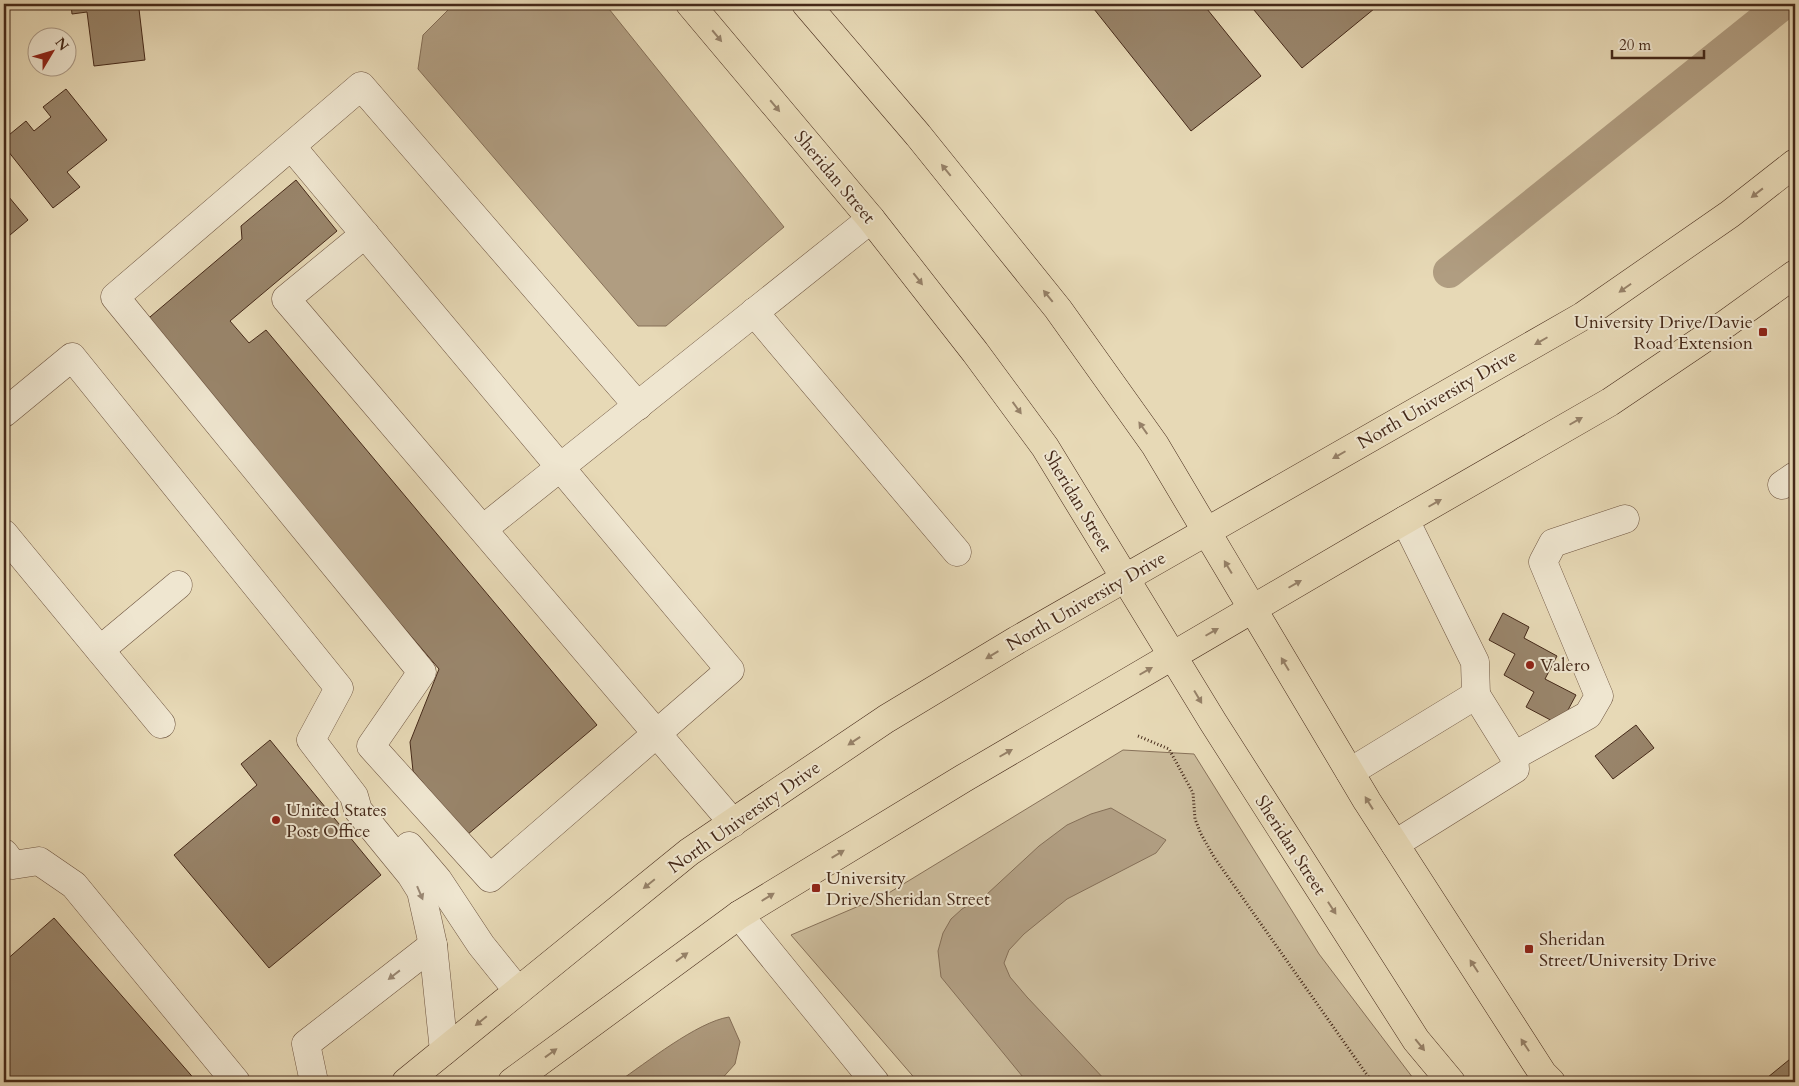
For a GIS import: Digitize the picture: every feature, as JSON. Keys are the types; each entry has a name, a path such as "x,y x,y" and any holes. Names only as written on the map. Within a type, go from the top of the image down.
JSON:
{"main road":[{"name":"Sheridan Street","path":"690,4 871,219 976,352 1045,447 1213,722 1416,1040 1451,1082"},
{"path":"806,4 918,134 1058,309 1155,445 1350,772 1543,1074 1551,1082"},
{"name":"North University Drive","path":"410,1081 444,1051 689,852 886,720 1018,640 1206,531 1583,316 1730,214 1795,163"},
{"path":"512,1082 739,915 964,778 1610,402 1727,323 1795,274"}],"lane":[{"path":"291,146 730,670 490,878 371,746 422,672 115,297 291,146 361,86 638,406"},
{"path":"483,529 871,219"},
{"path":"365,234 286,299 733,823"},
{"path":"754,312 957,552"},
{"path":"4,413 72,357 339,688 311,740 354,796 358,810 411,875 421,892 433,945 444,1051"},
{"path":"1514,756 1588,715 1599,696 1542,562 1553,543 1625,519"},
{"path":"1395,844 1515,769 1514,756 1476,695 1475,662 1405,520"},
{"path":"4,534 161,724"},
{"path":"100,650 178,585"},
{"path":"1350,772 1476,695"},
{"path":"354,796 370,801 438,880 481,945 518,991"},
{"path":"4,853 13,865 39,861 74,885 236,1082"},
{"path":"739,915 875,1082"},
{"path":"314,1082 306,1044 433,945"}],"path":[{"path":"1138,736 1170,749 1193,793 1195,820 1200,834 1214,857 1372,1082"}],"shaded area":[{"path":"454,4 605,4 784,227 666,326 638,326 418,69 423,35"},
{"path":"1123,750 1194,754 1319,954 1416,1082 918,1082 791,935 887,894"},
{"path":"1111,808 1166,840 1156,853 1067,899 1024,934 1009,950 1004,963 1010,977 1027,997 1107,1082 1027,1082 941,977 938,951 943,933 951,919 962,909 986,895 1039,846 1067,825 1091,814"},
{"path":"729,1017 740,1042 735,1064 719,1082 618,1082 687,1035 716,1020"}],"building":[{"path":"71,4 150,4 151,7 139,9 145,60 94,66 87,12 72,14"},
{"path":"1090,4 1203,4 1261,76 1191,131"},
{"path":"1249,4 1380,4 1302,68"},
{"path":"66,89 107,140 67,172 80,187 53,208 4,146 4,139 26,121 34,131 51,117 43,107"},
{"path":"296,180 337,231 230,321 249,343 266,330 597,725 467,835 413,771 410,742 439,669 144,322 242,239 241,226"},
{"path":"4,191 28,220 4,240"},
{"name":"Valero","path":"1503,613 1529,627 1524,638 1557,656 1545,679 1576,695 1560,725 1526,707 1534,692 1504,675 1515,654 1489,640"},
{"path":"1636,725 1654,748 1613,779 1595,756"},
{"name":"United States Post Office","path":"270,740 381,875 269,968 174,855 257,785 241,764"},
{"path":"54,918 197,1082 4,1082 4,962"},
{"path":"1795,1055 1795,1082 1762,1082"}],"waterway":[{"path":"1449,272 1783,4"}],"place":[{"name":"University Drive/Davie Road Extension","path":"1763,332"},
{"name":"Valero","path":"1530,665"},
{"name":"United States Post Office","path":"276,820"},
{"name":"University Drive/Sheridan Street","path":"816,888"},
{"name":"Sheridan Street/University Drive","path":"1529,949"}]}
